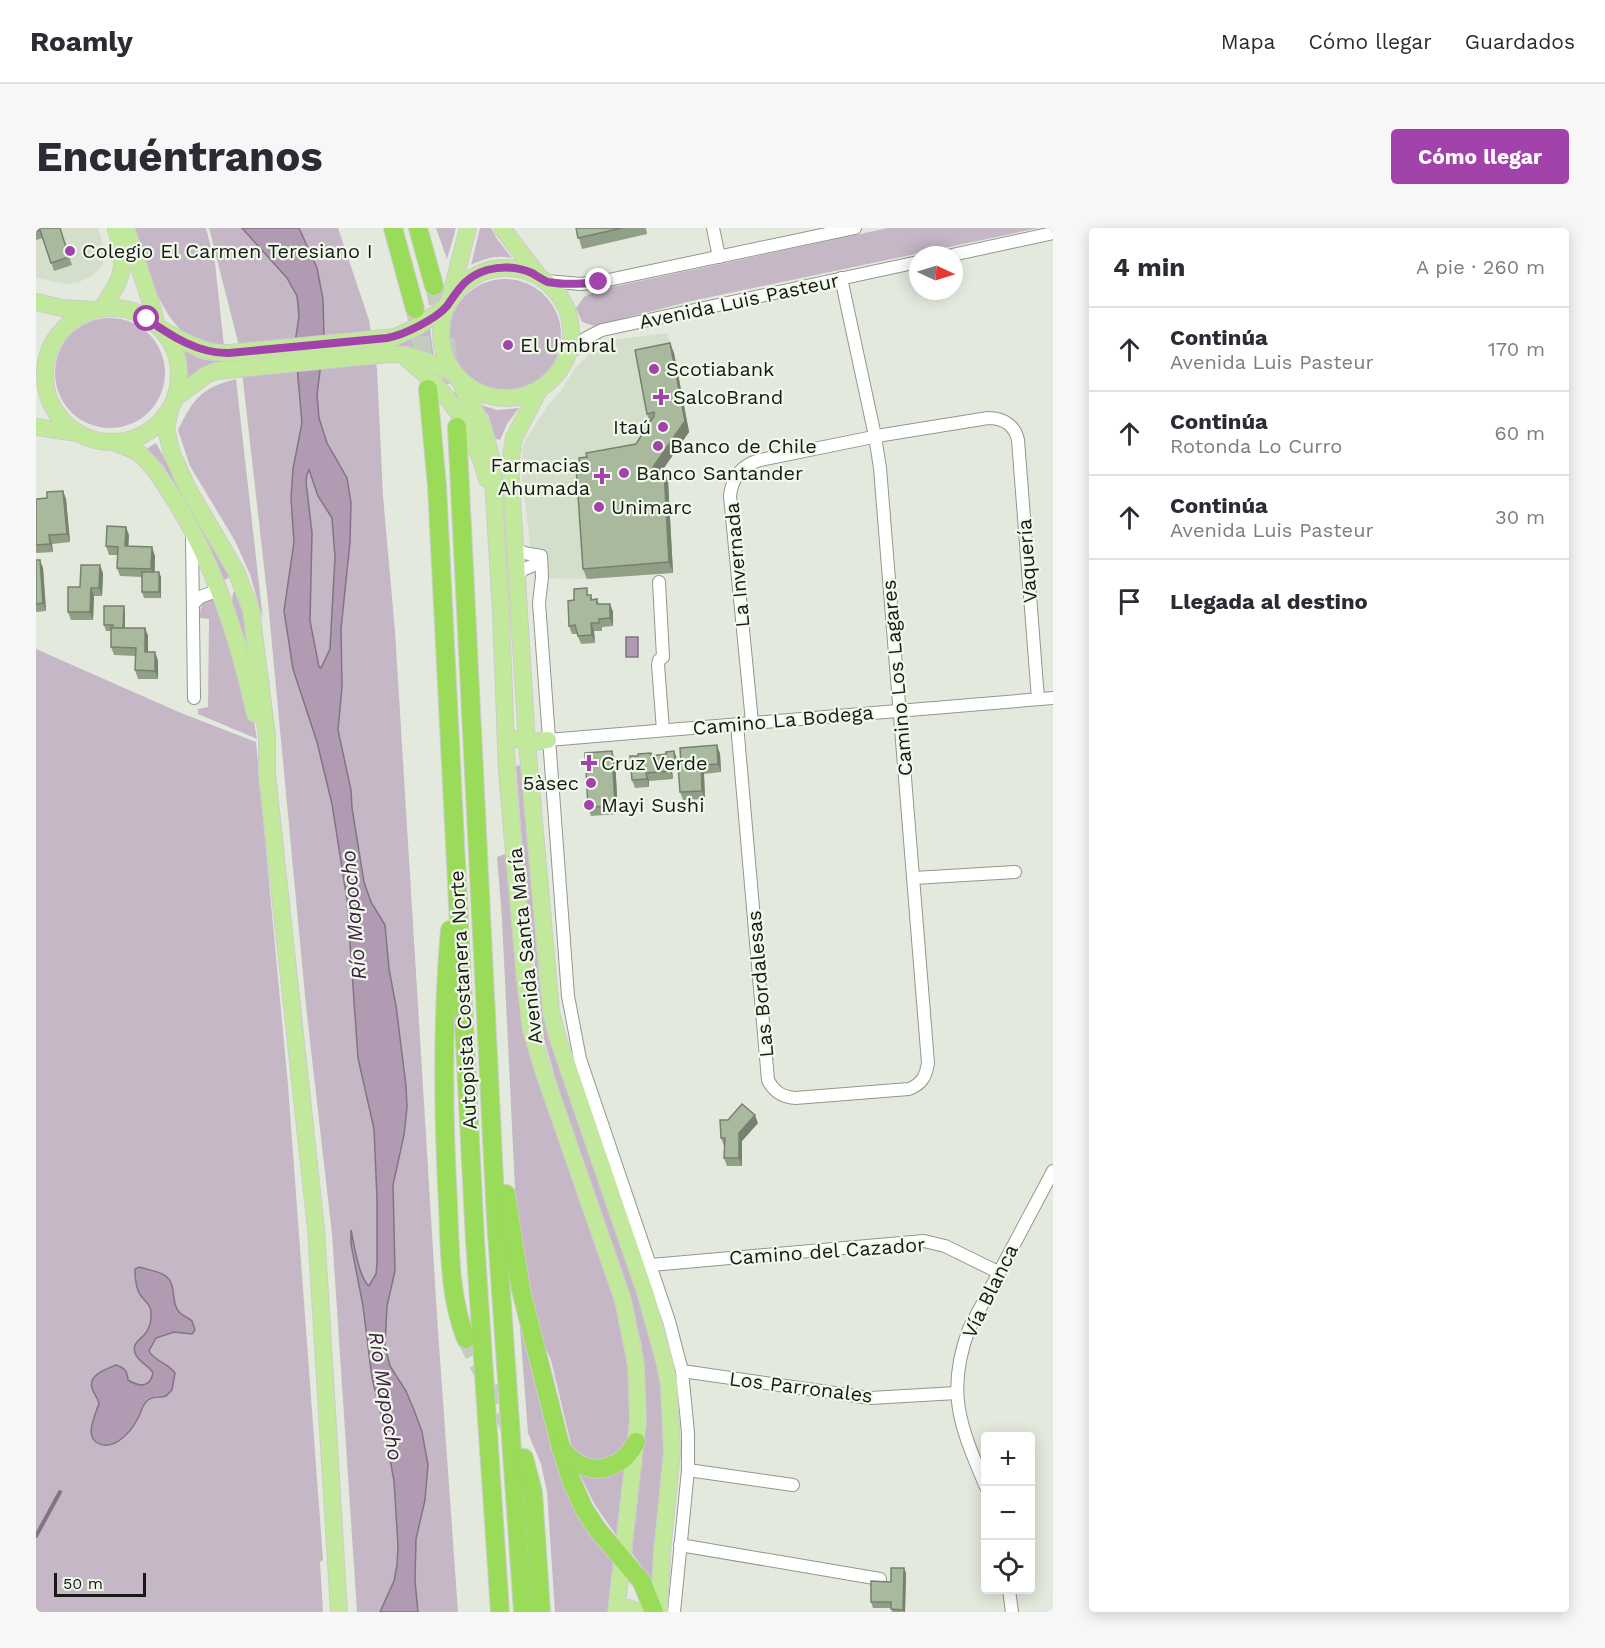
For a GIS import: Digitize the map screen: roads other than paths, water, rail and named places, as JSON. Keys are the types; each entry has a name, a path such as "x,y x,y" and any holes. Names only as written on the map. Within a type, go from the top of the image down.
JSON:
{"highway":[{"path":"393,228 415,309"},
{"path":"418,228 434,286"},
{"name":"Autopista Costanera Norte","path":"429,389 438,496 475,1239 500,1612"},
{"name":"Autopista Costanera Norte","path":"457,427 496,1219 524,1612"},
{"path":"457,878 448,959 443,1076 453,1285 459,1323 465,1339"},
{"path":"488,1059 510,1228 521,1290 561,1448 571,1480 584,1509 610,1546 642,1582 654,1612"},
{"path":"561,1448 571,1459 583,1466 604,1468 629,1454 636,1442"},
{"path":"524,1458 533,1492 541,1612"}],"main road":[{"path":"42,377 50,351 60,333 75,319 97,309 113,292 123,269 116,228"},
{"path":"126,228 158,327 172,347 178,369 178,384 167,434 180,473 239,576 251,610 267,736 267,774"},
{"path":"456,375 445,357 441,341 441,323 468,228"},
{"path":"36,427 77,433 102,442 129,440 152,429 172,404 206,375 231,361 392,349 419,358 456,375 476,391 502,398 520,397 540,388 559,371 567,355 571,335 568,315 560,296 543,279 502,228"},
{"path":"392,349 410,331 447,304 464,283 476,275 489,270 518,268 543,279"},
{"path":"36,302 62,308 128,310 202,349 219,353 231,361"},
{"path":"36,347 42,377 51,402 62,420 77,433"},
{"path":"392,349 427,376 447,398 468,428 484,469 496,511"},
{"name":"Avenida Santa María","path":"456,375 489,443 496,511 504,709 515,865 531,1030 623,1300 632,1341 637,1380 638,1421 618,1612"},
{"name":"Avenida Santa María","path":"540,388 519,428 511,449 510,464 527,743 551,1011 557,1036 646,1294 669,1386 672,1452 662,1552 659,1612"},
{"path":"116,442 146,460 161,478 191,526 219,590 246,673 267,774 316,1229 339,1612"},
{"path":"219,590 239,576"},
{"path":"504,709 515,736 520,741 527,743 548,740"},
{"path":"525,712 534,728 548,740"},
{"path":"618,1612 629,1608 639,1612"}],"street":[{"path":"713,228 719,257"},
{"path":"543,279 581,284 599,282 855,228"},
{"path":"963,253 1053,233"},
{"name":"Avenida Luis Pasteur","path":"567,355 586,338 602,330 909,264"},
{"name":"Camino Los Lagares","path":"841,279 875,436 881,479 928,1063 923,1080"},
{"name":"La Invernada","path":"752,722 730,496 739,472 754,462 875,436 988,418 1001,420 1010,425"},
{"name":"Vaquería","path":"1010,425 1018,440 1038,699"},
{"path":"191,526 194,698"},
{"path":"515,548 524,553 541,556 541,562 522,570 517,579"},
{"name":"Avenida Santa María","path":"541,562 539,603 548,740 568,996 573,1028 580,1059 651,1265 676,1344 682,1371 688,1433 688,1470 674,1612"},
{"path":"658,582 663,657 659,660 658,665 663,730"},
{"path":"194,603 200,597 219,590"},
{"name":"Camino La Bodega","path":"548,740 1053,698"},
{"name":"Las Bordalesas","path":"736,723 768,1080 772,1088 786,1097 795,1098 909,1089 923,1080"},
{"path":"914,878 1015,872"},
{"name":"Vía Blanca","path":"986,1486 963,1431 957,1394 958,1369 963,1344 998,1272 1053,1171"},
{"name":"Camino del Cazador","path":"651,1265 924,1241 945,1246 998,1272"},
{"name":"Los Parronales","path":"682,1371 864,1397 889,1398 957,1394"},
{"path":"688,1470 793,1485"},
{"path":"680,1545 879,1579"},
{"path":"1010,1594 1012,1612"}],"water":[{"name":"Río Mapocho","path":"242,228 299,228 317,268 323,299 324,338 317,395 319,418 327,443 347,478 351,503 350,542 341,629 342,687 338,730 351,790 364,882 371,902 385,925 406,1086 407,1107 404,1135 393,1185 395,1271 387,1306 385,1346 390,1366 406,1391 422,1432 428,1465 425,1500 416,1539 415,1581 418,1612 380,1612 394,1581 397,1565 394,1481 372,1378 363,1306 351,1244 351,1230 362,1276 369,1286 376,1274 377,1263 374,1129 358,1058 347,900 332,804 317,742 293,669 284,611 294,542 291,498 293,469 302,423 295,343 299,316 298,305 297,296 287,278","holes":["309,470 318,496 332,518 335,557 330,649 321,668 310,621 312,533 306,482"]},
{"path":"626,637 638,637 638,657 626,657"},
{"path":"139,1267 167,1277 172,1285 177,1309 192,1321 195,1330 192,1334 174,1332 156,1338 149,1351 175,1373 172,1390 166,1396 152,1398 146,1402 134,1425 120,1440 102,1445 96,1442 91,1434 99,1403 91,1383 95,1376 116,1365 122,1367 128,1380 136,1384 147,1384 152,1378 153,1373 139,1359 134,1350 136,1344 148,1330 151,1318 150,1307 137,1287 135,1269"}],"waterway":[{"path":"36,1536 60,1492"}],"tunnel":[{"path":"434,286 448,352 456,416"},
{"path":"415,310 427,375"},
{"path":"466,1339 511,1431"}],"place":[{"name":"Colegio El Carmen Teresiano I","path":"70,251"},
{"name":"El Umbral","path":"508,345"},
{"name":"Scotiabank","path":"654,369"},
{"name":"SalcoBrand","path":"661,397"},
{"name":"Itaú","path":"663,427"},
{"name":"Banco de Chile","path":"658,446"},
{"name":"Banco Santander","path":"624,473"},
{"name":"Farmacias Ahumada","path":"602,476"},
{"name":"Unimarc","path":"599,507"},
{"name":"Cruz Verde","path":"589,763"},
{"name":"5àsec","path":"591,783"},
{"name":"Mayi Sushi","path":"589,805"}]}
